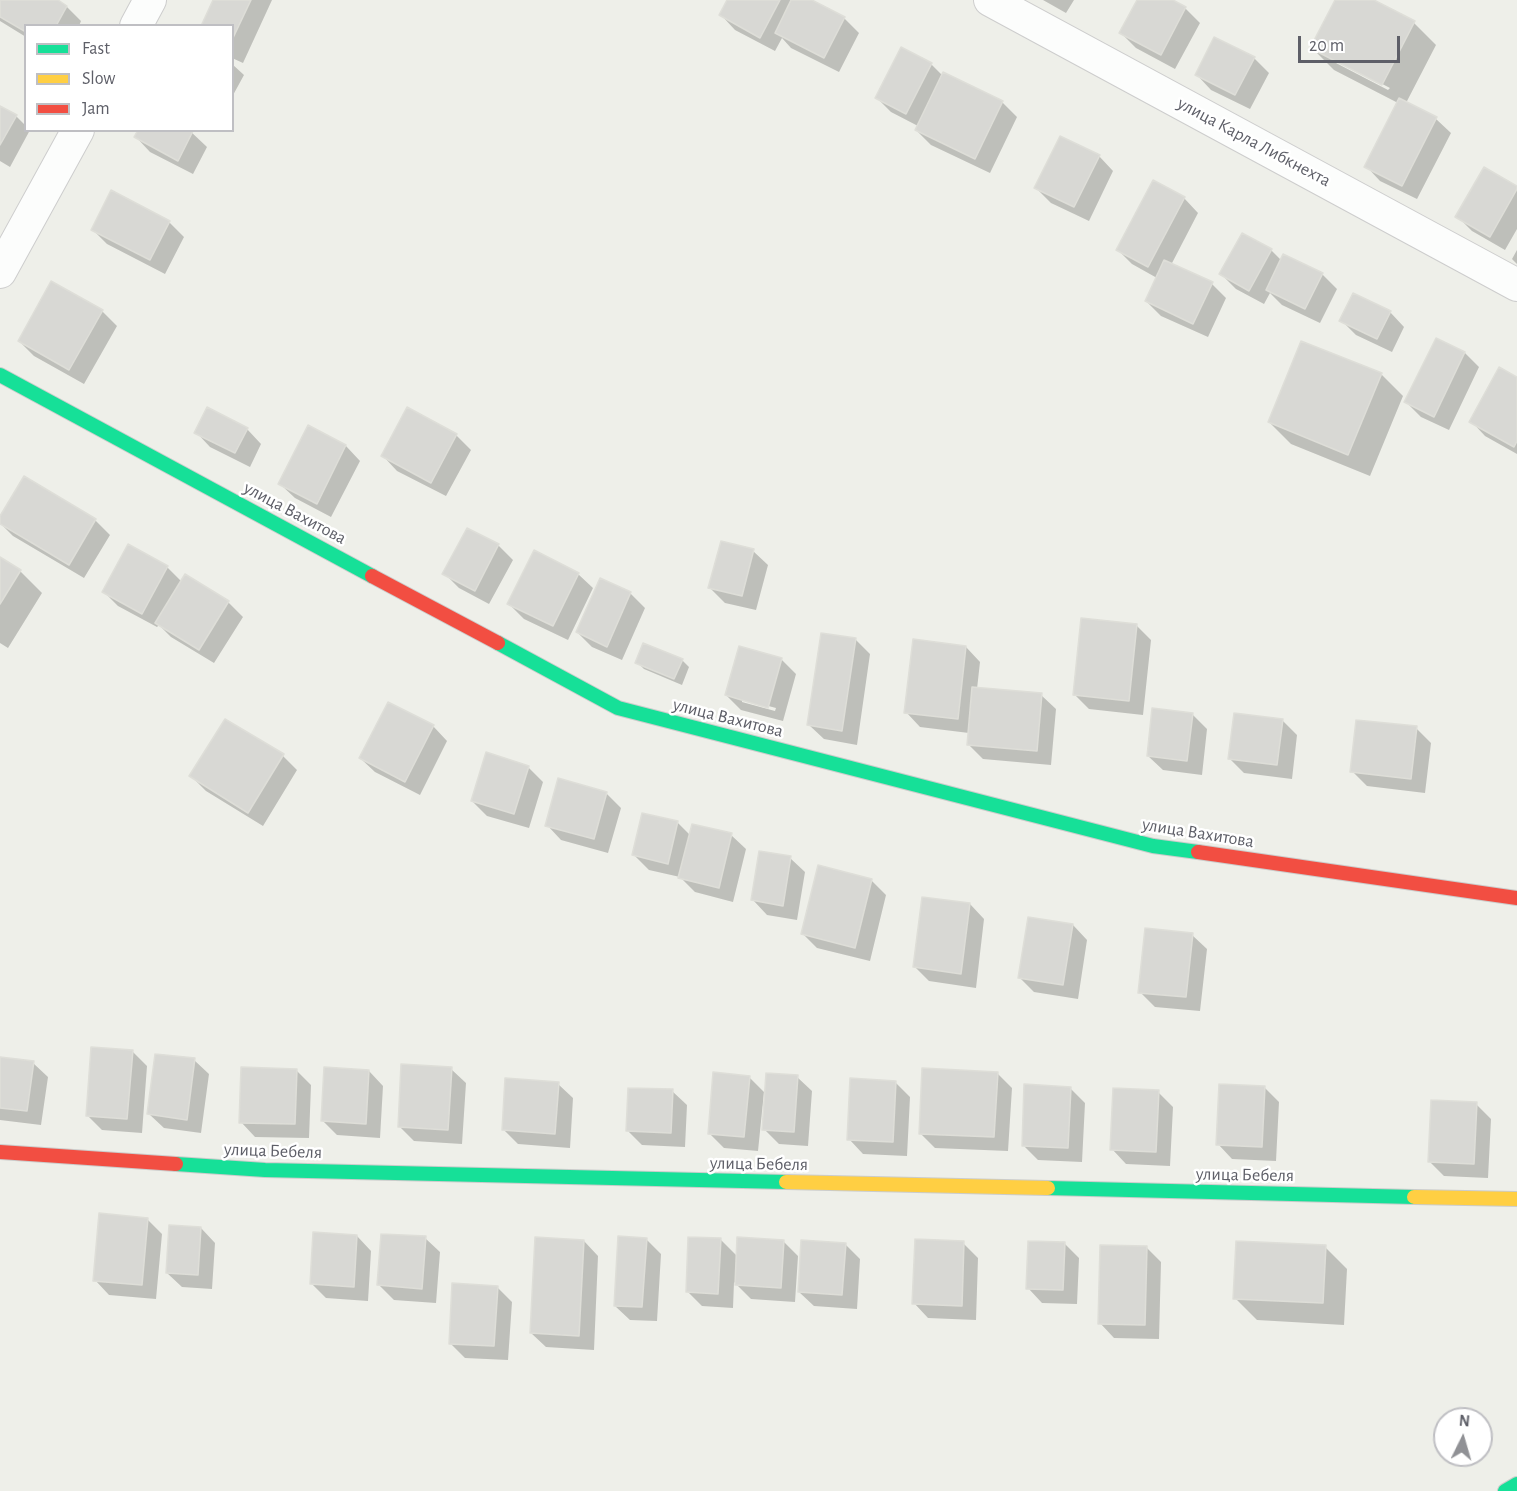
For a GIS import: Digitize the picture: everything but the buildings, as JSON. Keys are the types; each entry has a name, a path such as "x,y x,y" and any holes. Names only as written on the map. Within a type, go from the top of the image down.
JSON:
{"main road":[{"name":"улица Вахитова","path":"0,375 618,708 1153,846 1517,898"},
{"name":"улица Бебеля","path":"0,1152 265,1170 1517,1199"},
{"path":"1505,1491 1517,1484"}],"street":[{"path":"137,24 150,0"},
{"name":"улица Карла Либкнехта","path":"990,0 1517,285"},
{"path":"0,272 77,132"}],"traffic: fast":[{"path":"0,375 372,576"},
{"path":"498,643 618,708 1153,846 1198,852"},
{"path":"176,1164 265,1170 786,1182"},
{"path":"1048,1188 1414,1197"},
{"path":"1505,1491 1517,1484"}],"traffic: slow":[{"path":"786,1182 1048,1188"},
{"path":"1414,1197 1517,1199"}],"traffic: jam":[{"path":"372,576 498,643"},
{"path":"1198,852 1517,898"},
{"path":"0,1152 176,1164"}]}
